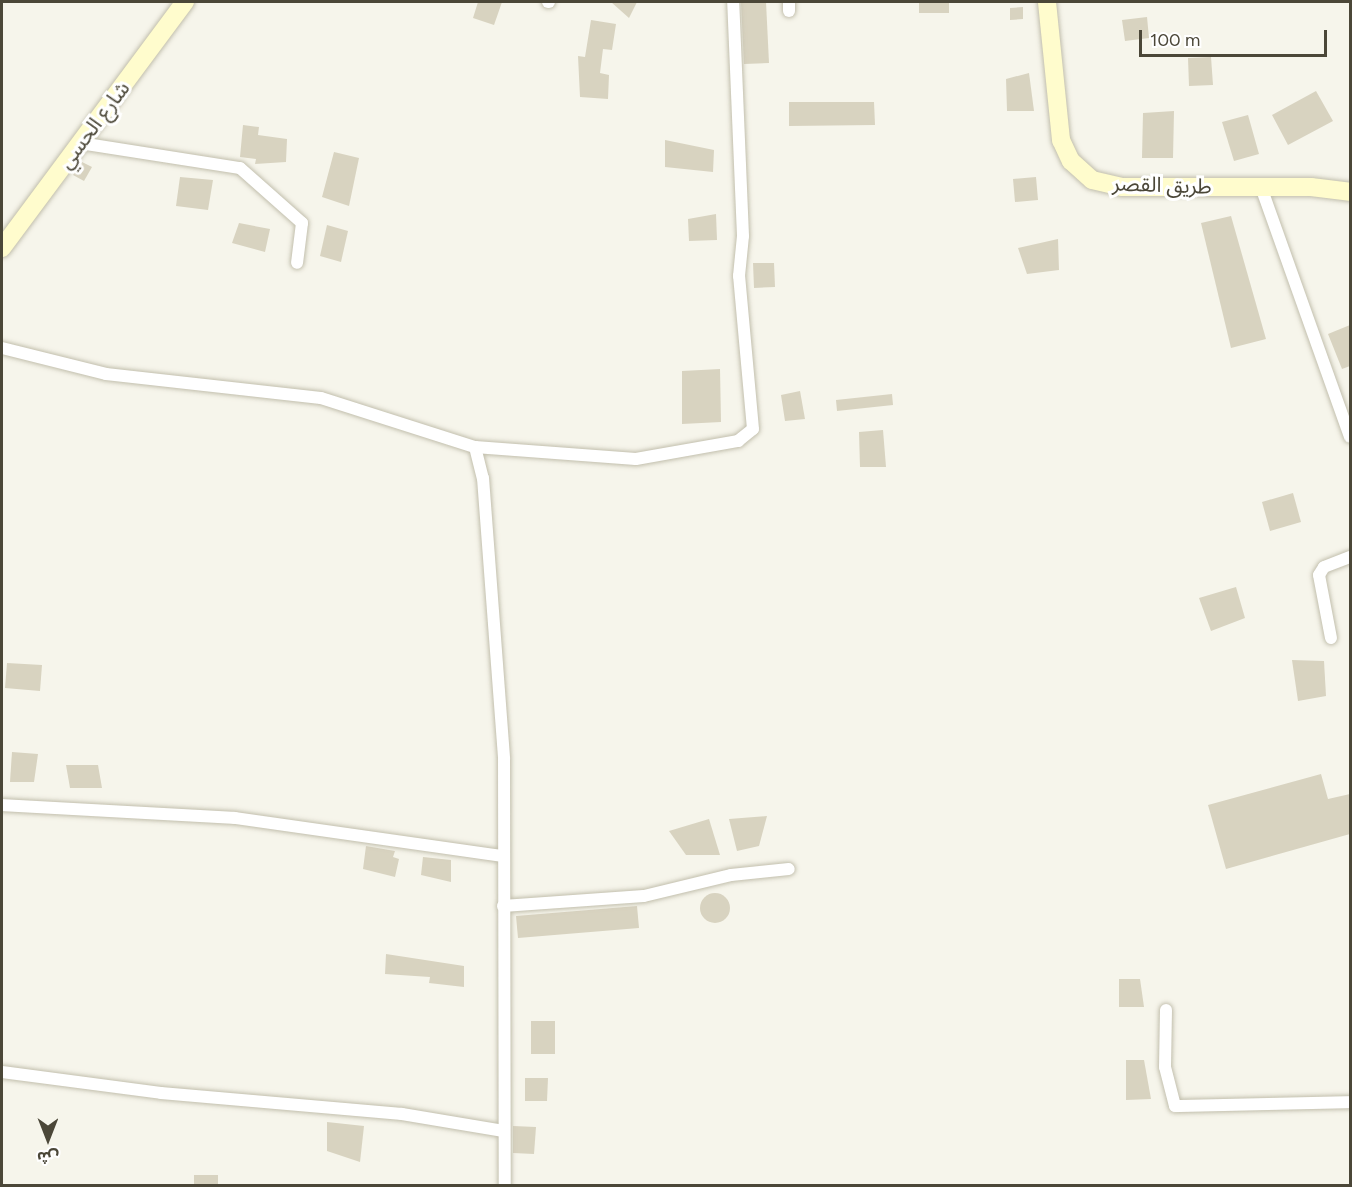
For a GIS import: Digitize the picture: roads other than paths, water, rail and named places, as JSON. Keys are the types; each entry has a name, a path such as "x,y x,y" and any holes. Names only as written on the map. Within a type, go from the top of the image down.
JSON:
{"street":[{"path":"2,348 106,374 321,398 475,447 636,459 738,441 753,429 739,276 743,236 733,2"},
{"name":"طريق القصر","path":"1047,2 1061,140 1071,161 1092,180 1122,187 1261,187 1350,192"},
{"name":"شارع الحسي","path":"2,248 81,143 179,5"},
{"path":"81,143 240,168 302,223 297,263"},
{"path":"1261,187 1350,437"},
{"path":"475,447 483,478 503,747 505,1185"},
{"path":"1331,638 1319,575 1324,567 1350,557"},
{"path":"2,805 236,818 502,856"},
{"path":"502,906 644,896 731,875 789,869"},
{"path":"1166,1010 1165,1067 1175,1106 1350,1102"},
{"path":"2,1072 160,1093 402,1114 504,1131"}]}
